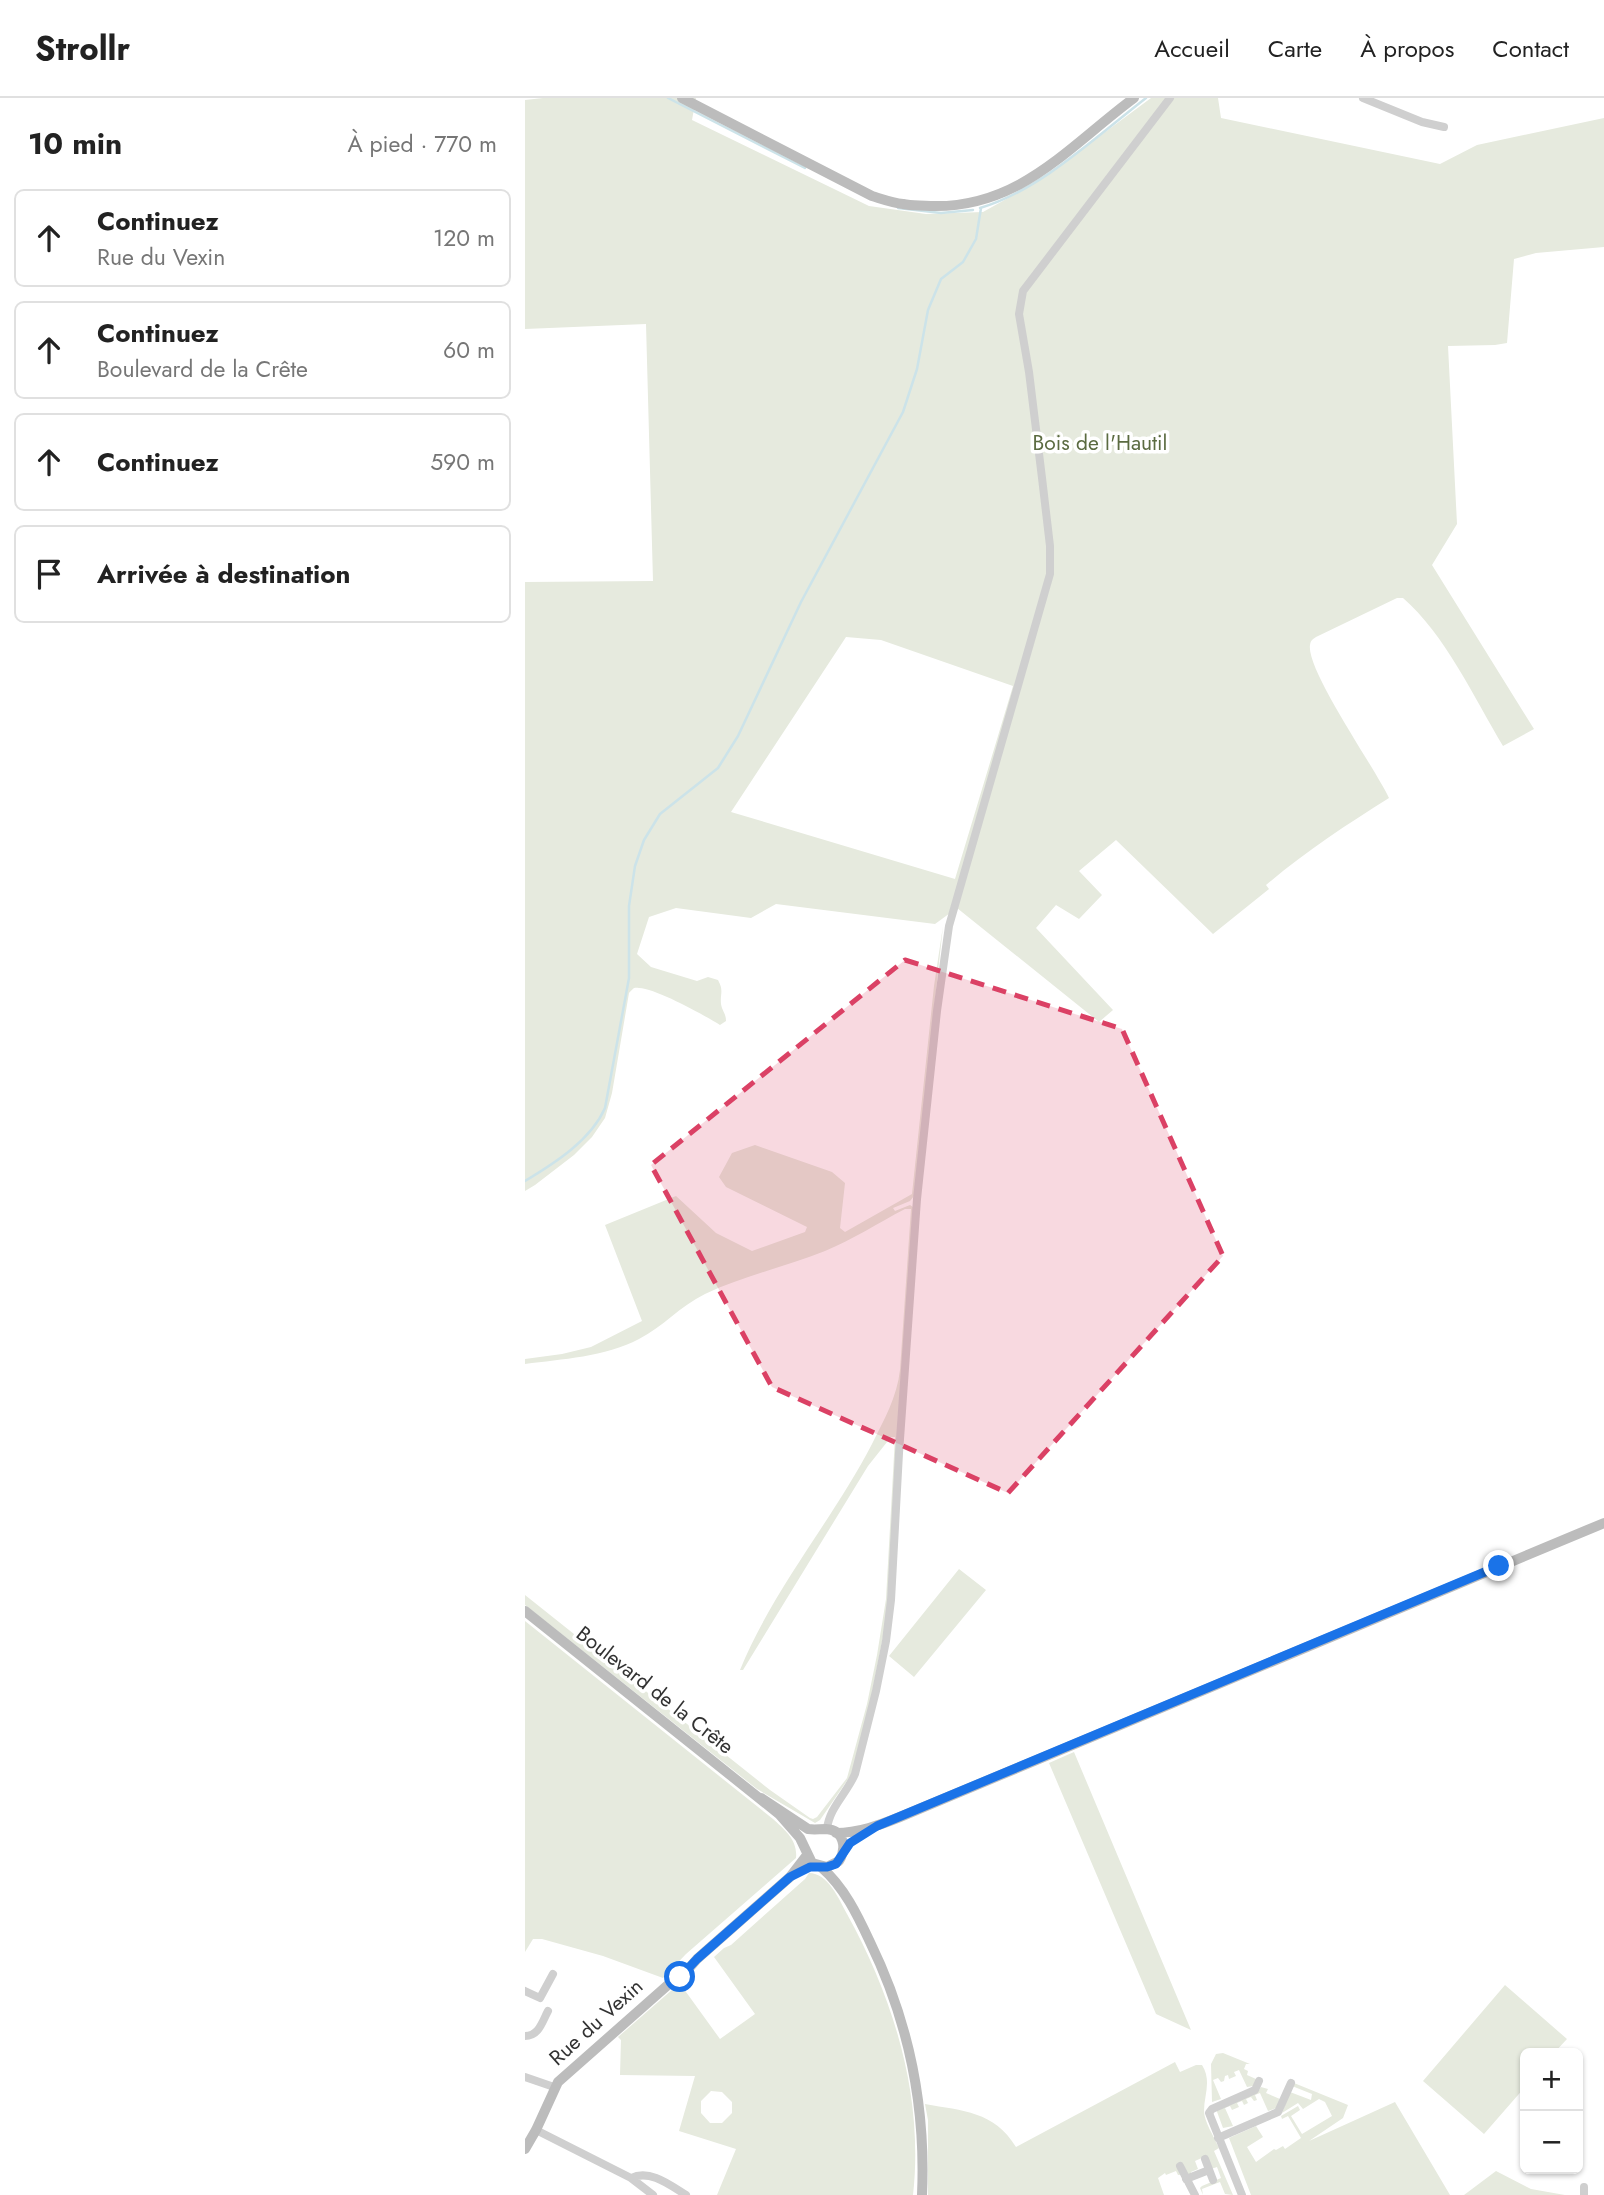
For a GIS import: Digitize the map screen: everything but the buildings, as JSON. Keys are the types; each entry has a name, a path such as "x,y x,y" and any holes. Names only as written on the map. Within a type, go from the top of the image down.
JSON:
{"main road":[{"path":"682,98 872,197 905,205 953,206 994,197 1029,180 1134,98"},
{"path":"790,1877 806,1868 832,1866 855,1839 877,1826 1604,1523"},
{"name":"Boulevard de la Crête","path":"525,1611 761,1798 790,1825 806,1852 836,1881 850,1902 885,1973 906,2034 919,2105 923,2155 922,2195"},
{"name":"Boulevard de la Crête","path":"761,1798 803,1826 827,1831 843,1841 842,1877 850,1902"},
{"path":"790,1877 806,1852 808,1839 827,1831 853,1831 877,1826"},
{"name":"Rue du Vexin","path":"525,2149 554,2087 790,1877"}],"street":[{"path":"827,1831 829,1818 855,1774 886,1641 891,1600 899,1440 917,1199 937,1010 949,926 1050,574 1050,546 1042,478 1019,314 1023,291 1170,98"},
{"path":"1363,98 1422,122 1444,127"},
{"path":"525,1992 540,1998 553,1974"},
{"path":"525,2036 537,2032 548,2011"},
{"path":"525,2077 554,2087"},
{"path":"1243,2195 1209,2112 1255,2090 1259,2081"},
{"path":"1218,2138 1279,2111 1291,2083"},
{"path":"536,2130 631,2178 653,2195"},
{"path":"1205,2159 1213,2180"},
{"path":"1179,2166 1195,2195"},
{"path":"1186,2179 1209,2170"},
{"path":"631,2178 639,2174 662,2179 686,2195"}],"highlighted area":[{"path":"905,960 1122,1029 1223,1256 1008,1493 772,1387 651,1165"}],"green space":[{"name":"Bois de l'Hautil","path":"696,98 692,120 869,206 926,214 983,212 1042,179 1151,98 1218,98 1221,118 1440,164 1477,145 1604,118 1604,247 1536,253 1514,259 1507,343 1448,346 1457,524 1432,565 1534,729 1503,746 1445,648 1418,612 1403,598 1397,598 1316,637 1310,645 1319,675 1389,798 1296,861 1266,885 1269,889 1213,934 1116,840 1079,871 1102,895 1079,919 1056,905 1036,928 1113,1010 1099,1022 957,908 935,924 776,904 751,918 676,908 649,917 637,954 651,967 697,981 708,977 718,980 726,1021 720,1025 647,989 633,989 629,993 612,1093 605,1118 592,1137 574,1155 525,1191 525,582 653,581 646,324 525,329 525,100","holes":["846,637 881,640 1013,686 955,879 731,812"]},
{"path":"943,926 914,1196 910,1201 893,1208 895,1211 910,1205 913,1207 886,1621 853,1772 820,1820 815,1823 757,1789 525,1605 525,1595 770,1790 810,1818 817,1817 847,1778 867,1704 886,1599 895,1437 891,1437 868,1466 743,1670 740,1670 769,1611 856,1472 893,1399 900,1370 911,1209 905,1209 825,1251 705,1294 648,1334 626,1345 598,1354 568,1359 525,1364 525,1359 591,1347 642,1321 605,1225 676,1196 716,1233 752,1251 805,1232 807,1227 726,1187 719,1177 732,1153 755,1145 832,1172 845,1183 840,1228 845,1232 912,1194"},
{"path":"959,1569 986,1590 914,1677 889,1656"},
{"path":"525,1621 773,1819 789,1835 795,1846 796,1858 686,1954 663,1978 603,1956 542,1939 533,1939 525,1952"},
{"path":"1074,1752 1191,2030 1156,2014 1049,1763"},
{"path":"809,1873 816,1874 827,1882 836,1894 864,1946 891,2014 902,2050 914,2122 913,2195 717,2195 736,2149 679,2131 695,2076 620,2075 621,2040 618,2037 681,1985 720,2039 755,2014 714,1957","holes":["711,2091 722,2092 732,2102 732,2113 722,2123 710,2123 701,2113 701,2101"]},
{"path":"1505,1985 1567,2039 1559,2048 1520,2048 1520,2093 1484,2134 1423,2081"},
{"path":"1223,2053 1250,2064 1246,2064 1244,2069 1248,2071 1247,2075 1256,2079 1253,2086 1247,2087 1239,2070 1234,2072 1236,2076 1229,2079 1228,2075 1225,2076 1224,2081 1221,2082 1218,2078 1213,2080 1221,2099 1212,2102 1211,2064 1216,2054"},
{"path":"1175,2062 1180,2072 1196,2065 1202,2065 1205,2071 1207,2082 1204,2115 1219,2148 1214,2151 1233,2195 1225,2194 1220,2182 1202,2189 1203,2195 1200,2188 1202,2186 1221,2178 1217,2167 1211,2169 1206,2156 1195,2161 1198,2169 1191,2174 1178,2175 1176,2171 1166,2175 1165,2173 1158,2178 1164,2195 928,2195 928,2120 925,2104 965,2111 988,2119 1007,2135 1016,2147"},
{"path":"1294,2083 1348,2105 1343,2118 1309,2141 1395,2102 1450,2195 1251,2195 1229,2138 1256,2126 1263,2137 1247,2147 1256,2162 1274,2149 1283,2146 1285,2149 1301,2138 1288,2116 1282,2119 1281,2116 1298,2106 1300,2110 1291,2116 1302,2134 1332,2116 1325,2102 1319,2099 1303,2109 1298,2103 1282,2113 1290,2092 1311,2100 1312,2094 1292,2086"},
{"path":"1261,2087 1268,2089 1266,2093 1280,2099 1277,2108 1268,2111 1260,2093 1255,2095 1257,2100 1254,2101 1251,2097 1246,2099 1248,2103 1244,2105 1242,2101 1237,2103 1239,2107 1232,2110 1230,2106 1225,2108 1233,2126 1223,2128 1216,2109"},
{"path":"1496,2171 1531,2189 1565,2195 1464,2195"}],"waterway":[{"path":"668,98 805,168"},
{"path":"980,208 1002,200 1046,176 1146,98"},
{"path":"898,208 941,213 973,210"},
{"path":"525,1181 560,1158 581,1140 599,1120 605,1108 629,978 629,906 635,866 644,840 660,814 718,768 738,736 801,602 903,412 917,369 928,310 941,279 963,262 976,239 981,208"}],"route":[{"path":"680,1977 790,1877 817,1865 827,1867 836,1864 850,1843 877,1826 1499,1566"}]}
